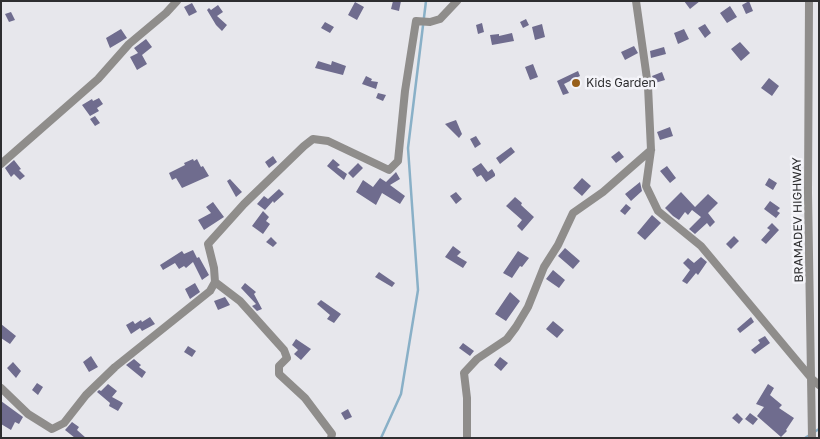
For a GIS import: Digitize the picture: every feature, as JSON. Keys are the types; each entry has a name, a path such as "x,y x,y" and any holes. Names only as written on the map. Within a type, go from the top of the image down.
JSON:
{"street":[{"path":"1,164 98,79 129,44 166,13 177,1"},
{"path":"1,388 28,414 52,429 64,423 86,395 115,367 210,291 215,282 208,244 244,204 313,139 328,141 389,170 398,161 405,91 416,21 430,22 440,19 457,1"},
{"path":"636,1 648,86 651,150 646,186 658,211 701,246 819,385"},
{"name":"BRAMADEV HIGHWAY","path":"809,1 808,200 812,438"},
{"path":"467,438 467,398 464,373 477,359 507,339 516,327 528,307 544,267 558,245 573,213 602,192 651,150"},
{"path":"215,282 240,301 284,350 287,358 279,366 279,374 305,398 332,434 331,438"}],"building":[{"path":"393,1 401,1 399,11 391,9"},
{"path":"684,1 700,1 690,9"},
{"path":"749,1 753,11 746,14 742,5"},
{"path":"355,2 364,7 357,20 348,15"},
{"path":"192,3 197,12 189,16 184,7"},
{"path":"218,5 223,12 217,16 227,25 222,31 207,10 209,8 211,10"},
{"path":"730,6 737,17 727,23 720,13"},
{"path":"11,12 15,20 9,22 5,14"},
{"path":"526,19 529,25 523,28 520,22"},
{"path":"325,22 334,27 330,33 321,28"},
{"path":"482,23 484,32 478,34 476,25"},
{"path":"542,24 545,37 535,40 532,27"},
{"path":"705,24 711,33 705,38 698,28"},
{"path":"121,29 127,38 110,48 106,38"},
{"path":"684,29 689,39 678,44 674,33"},
{"path":"512,33 514,41 492,45 490,35 499,34 499,36"},
{"path":"146,39 152,47 142,55 147,64 137,70 130,57 138,53 134,48"},
{"path":"740,42 750,53 741,61 731,49"},
{"path":"634,46 638,53 625,60 621,52"},
{"path":"664,47 666,54 651,58 650,51"},
{"path":"318,61 331,65 332,61 346,66 343,75 315,68"},
{"path":"533,64 538,77 530,80 525,67"},
{"path":"578,71 580,76 564,84 569,93 563,95 557,81"},
{"path":"662,72 665,80 655,83 652,76"},
{"path":"366,76 372,79 371,81 378,82 376,89 362,84"},
{"path":"769,78 779,86 772,96 761,88"},
{"path":"378,93 386,95 383,101 376,98"},
{"path":"99,98 103,104 97,108 99,111 90,116 82,105 92,99 93,101"},
{"path":"95,116 100,123 95,126 90,119"},
{"path":"456,120 462,134 459,138 445,124"},
{"path":"670,127 673,136 660,140 657,132"},
{"path":"476,136 481,144 475,148 470,139"},
{"path":"511,147 515,152 500,164 496,158"},
{"path":"619,151 624,157 616,163 611,157"},
{"path":"273,156 277,162 269,168 265,162"},
{"path":"193,159 194,161 197,159 209,176 182,188 176,178 172,180 169,173"},
{"path":"333,159 340,165 337,167 347,174 344,180 327,166"},
{"path":"14,160 21,169 19,170 25,176 20,180 14,174 11,177 5,168"},
{"path":"358,163 363,168 353,178 348,173"},
{"path":"481,163 488,172 492,169 495,174 486,182 481,175 477,177 472,169"},
{"path":"667,166 676,178 670,183 660,171"},
{"path":"396,172 400,179 390,185 405,196 400,204 382,193 376,205 356,192 363,180 373,187 380,178 386,182"},
{"path":"582,178 591,186 582,196 573,188"},
{"path":"769,178 777,183 773,190 765,185"},
{"path":"230,179 242,192 236,197 227,181"},
{"path":"640,182 642,191 631,201 625,194"},
{"path":"279,189 284,194 274,203 273,201 265,210 257,204 264,196 268,199"},
{"path":"456,192 462,199 456,204 450,196"},
{"path":"681,192 695,207 708,194 718,203 708,213 715,222 710,227 707,223 695,234 689,229 701,217 692,210 688,215 685,212 679,220 665,208"},
{"path":"515,197 534,217 522,231 517,226 522,220 506,206"},
{"path":"770,201 780,208 777,211 780,213 776,218 764,209"},
{"path":"213,202 224,217 204,230 198,220 211,213 206,207"},
{"path":"626,204 631,208 625,215 620,211"},
{"path":"263,211 269,217 266,221 270,224 263,234 252,226"},
{"path":"652,215 661,223 645,240 637,233"},
{"path":"772,223 779,230 766,244 761,240 770,230 767,228"},
{"path":"734,236 739,241 731,249 726,244"},
{"path":"271,237 277,243 273,247 266,242"},
{"path":"453,246 461,252 457,256 467,262 463,268 445,257"},
{"path":"565,248 580,261 573,269 558,256"},
{"path":"193,250 209,275 202,280 193,262 186,268 184,266 179,269 175,263 163,270 160,265 182,251 184,254"},
{"path":"518,251 529,258 522,267 520,266 512,278 503,273"},
{"path":"701,257 707,262 698,275 696,273 687,284 682,281 690,270 683,263 688,258 694,263"},
{"path":"553,270 565,280 559,288 546,279"},
{"path":"379,272 395,283 392,287 375,277"},
{"path":"195,283 200,292 190,299 185,289"},
{"path":"245,283 256,292 254,294 262,309 257,311 252,306 256,304 241,288"},
{"path":"510,292 520,301 506,321 495,314"},
{"path":"225,297 230,305 218,310 214,301"},
{"path":"321,300 341,314 334,323 327,319 330,315 317,304"},
{"path":"150,317 155,324 142,331 140,328 131,334 126,325 133,321 135,324 141,320 142,322"},
{"path":"751,317 754,322 740,333 737,329"},
{"path":"553,321 564,330 557,338 546,329"},
{"path":"1,324 16,336 10,344 1,338"},
{"path":"765,336 770,343 755,354 751,350 760,343 758,340"},
{"path":"296,339 311,349 301,360 294,354 298,350 292,345"},
{"path":"463,343 474,351 470,356 459,348"},
{"path":"188,346 196,351 192,357 184,352"},
{"path":"91,356 98,367 89,372 83,362"},
{"path":"500,357 508,363 501,371 494,365"},
{"path":"134,359 141,365 139,367 146,372 142,378 126,365"},
{"path":"13,362 21,371 16,378 7,368"},
{"path":"37,383 43,387 38,395 32,390"},
{"path":"108,384 117,391 112,397 123,403 118,411 109,406 110,403 97,392 101,391"},
{"path":"768,384 774,388 770,395 782,405 779,408 794,418 787,431 781,437 757,416 764,407 756,404"},
{"path":"1,401 23,417 19,424 15,422 11,430 1,424"},
{"path":"348,409 352,417 345,420 341,413"},
{"path":"737,413 743,419 739,424 732,418"},
{"path":"750,413 758,419 753,425 745,419"},
{"path":"72,422 79,427 77,430 86,438 75,438 65,430"}],"waterway":[{"path":"381,438 401,394 418,290 408,148 426,1"},
{"path":"805,438 819,429"}],"place":[{"name":"Kids Garden","path":"576,83"}]}
